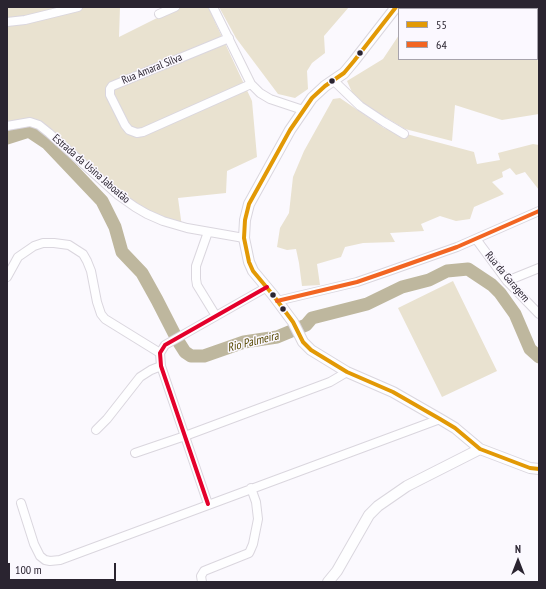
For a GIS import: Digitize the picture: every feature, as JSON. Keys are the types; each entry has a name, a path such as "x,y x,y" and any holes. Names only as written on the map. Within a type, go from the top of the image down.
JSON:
{"street":[{"path":"7,22 25,20 78,7"},
{"path":"159,14 175,7"},
{"path":"213,7 251,84 260,93 270,99 303,110"},
{"path":"394,7 389,17 354,61 344,72 312,98 290,130 249,204 244,220 244,238 249,262 253,271 292,322 303,342 311,350 347,372 393,392 440,419 455,428 480,449 530,468 539,469"},
{"name":"Rua Amaral Silva","path":"229,38 112,86 110,88 110,95 125,125 129,130 137,133 143,132 251,84"},
{"path":"333,80 360,106 404,134"},
{"name":"Estrada da Usina Jaboatão","path":"7,126 30,122 39,125 49,132 118,195 135,207 163,221 187,228 244,238"},
{"path":"277,301 357,282 476,239 539,211"},
{"path":"208,232 196,266 196,279 197,285 216,316"},
{"name":"Rua da Garagem","path":"476,239 507,281 539,314"},
{"path":"7,276 18,256 34,246 43,243 69,245 83,254 87,261 99,308 105,319 160,353"},
{"path":"507,281 539,268"},
{"path":"208,504 161,366 160,353 165,345 178,339 266,287"},
{"path":"96,430 107,419 140,377 161,366"},
{"path":"135,453 330,382 347,372"},
{"path":"21,503 34,544 40,556 45,560 50,561 60,560 440,419"},
{"path":"328,582 337,571 369,516 378,506 407,486 480,449"},
{"path":"202,582 201,576 204,571 249,554 253,544 258,519 256,502 251,488"}],"shaded area":[{"path":"7,7 120,7 119,37 179,7 208,7 252,101 257,157 227,171 226,193 178,198 182,227 138,209 30,122 7,121"},
{"path":"219,7 349,7 324,36 325,53 312,63 307,71 308,89 295,98 278,94 236,38"},
{"path":"510,7 511,8 428,8"},
{"path":"398,36 398,60 538,60 539,61 539,114 502,120 455,105 452,141 405,129 355,99 347,81 383,59"},
{"path":"340,98 384,128 474,152 477,164 500,160 498,153 533,144 539,145 539,190 525,172 516,175 510,168 502,172 503,177 492,182 504,194 474,207 470,219 456,221 440,216 421,224 424,231 390,233 395,242 363,243 345,247 341,257 317,264 320,285 302,286 296,249 287,250 277,247 280,228 289,213 293,177 304,151 333,99"},
{"path":"453,281 497,371 442,397 398,308"}],"waterway":[{"name":"Rio Palmeira","path":"7,138 29,131 47,143 102,201 115,227 122,252 142,273 178,341 185,352 191,356 204,356 244,342 277,337 306,325 312,318 367,304 402,287 429,280 447,271 468,269 492,285 500,293 515,314 530,349 539,357"}],"transit line":[{"name":"55","path":"396,7 344,73 325,86 312,98 290,130 249,204 245,220 244,238 249,262 253,271 293,322 303,342 311,350 347,372 393,392 440,419 455,428 480,449 530,468 539,469"},
{"name":"64","path":"277,301 357,282 457,247 539,211"},
{"path":"208,504 161,366 160,353 165,345 267,287"}]}
